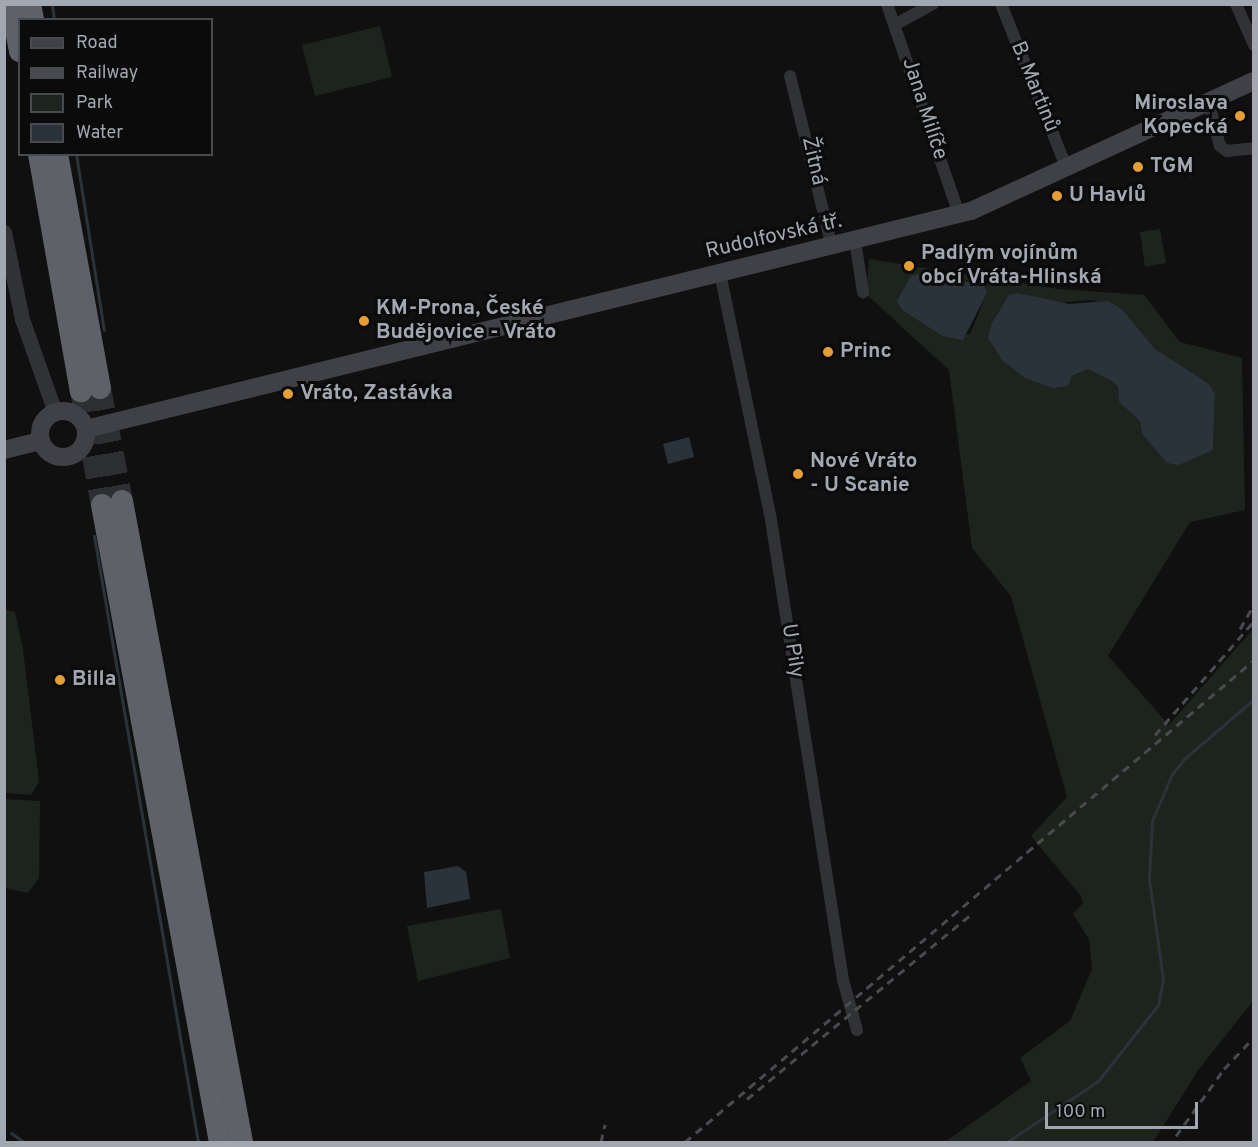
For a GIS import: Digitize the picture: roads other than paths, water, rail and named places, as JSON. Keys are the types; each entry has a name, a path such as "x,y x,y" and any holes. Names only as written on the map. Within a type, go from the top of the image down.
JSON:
{"highway":[{"path":"11,4 18,41"},
{"path":"39,156 90,389 57,156"},
{"path":"220,1143 112,503 242,1143"}],"main road":[{"name":"Rudolfovská tř.","path":"86,429 959,214 1067,169 1254,81"},
{"path":"55,412 78,415 86,429 84,444 73,455 57,456 41,441 44,420 55,412"},
{"path":"4,450 41,441"}],"street":[{"name":"Jana Milíče","path":"887,4 896,24 959,214"},
{"path":"896,24 933,4"},
{"name":"B. Martinů","path":"1001,4 1067,169"},
{"path":"1236,4 1254,45"},
{"name":"Žitná","path":"790,76 832,247"},
{"path":"1209,103 1220,146 1227,151 1254,148"},
{"path":"4,232 22,319 55,412"},
{"path":"855,241 863,292"},
{"name":"U Pily","path":"720,273 772,530 843,981 856,1030"}],"water":[{"path":"919,274 984,285 987,293 963,340 942,336 902,310 897,301 911,276"},
{"path":"1018,293 1069,304 1108,301 1122,309 1155,349 1209,384 1215,394 1213,450 1179,465 1167,463 1142,434 1140,421 1119,402 1118,387 1112,381 1088,369 1072,376 1068,386 1053,388 1025,378 1003,361 988,338 991,325 1009,295"},
{"path":"689,437 694,457 668,464 663,444"},
{"path":"458,866 466,872 470,899 427,908 424,872"}],"waterway":[{"path":"52,4 54,18"},
{"path":"76,156 104,330"},
{"path":"94,536 198,1142"},
{"path":"1007,1142 1098,1081 1158,1005 1163,979 1149,879 1152,821 1172,774 1184,759 1254,699"},
{"path":"11,1133 24,1142"}],"tunnel":[{"path":"100,388 122,501"},
{"path":"81,391 102,505"}],"railway":[{"path":"1240,629 1254,605"},
{"path":"1155,735 1254,621"},
{"path":"685,1142 1254,660"},
{"path":"747,1099 969,916"},
{"path":"1176,1136 1224,1069 1254,1037"},
{"path":"601,1142 605,1124"}],"place":[{"name":"Miroslava Kopecká","path":"1240,116"},
{"name":"TGM","path":"1138,167"},
{"name":"U Havlů","path":"1057,196"},
{"name":"Padlým vojínům obcí Vráta-Hlinská","path":"909,266"},
{"name":"KM-Prona, České Budějovice - Vráto","path":"364,321"},
{"name":"Princ","path":"828,352"},
{"name":"Vráto, Zastávka","path":"288,394"},
{"name":"Nové Vráto - U Scanie","path":"798,474"},
{"name":"Billa","path":"60,680"}]}
